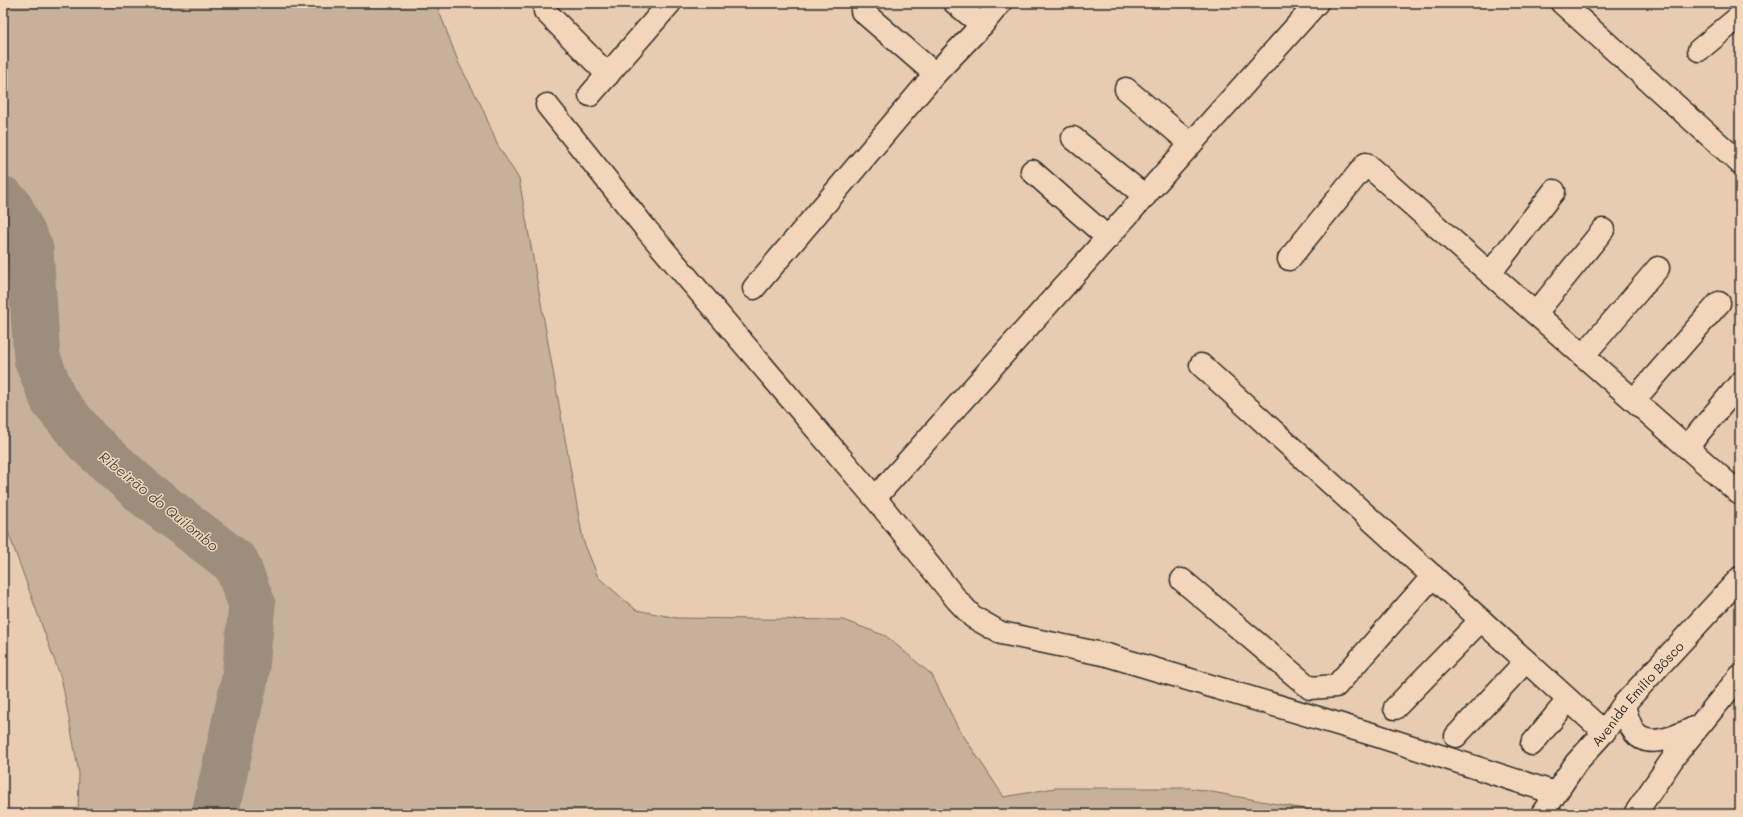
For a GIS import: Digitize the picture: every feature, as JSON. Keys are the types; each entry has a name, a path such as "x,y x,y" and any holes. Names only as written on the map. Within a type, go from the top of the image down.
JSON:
{"street":[{"path":"590,95 670,3"},
{"path":"955,3 982,25"},
{"path":"754,288 935,74 982,25 1000,3"},
{"path":"875,498 1317,3"},
{"path":"1562,3 1740,163"},
{"path":"545,11 608,75"},
{"path":"862,11 935,74"},
{"path":"1699,50 1740,16"},
{"path":"1126,89 1191,144"},
{"path":"547,105 646,229 875,498 957,600 973,617 1001,633 1107,655 1375,735 1554,793"},
{"path":"1073,138 1146,196"},
{"path":"1289,259 1366,164 1687,447 1738,487"},
{"path":"1032,171 1108,238"},
{"path":"1490,273 1554,191"},
{"path":"1536,314 1603,230"},
{"path":"1584,356 1658,268"},
{"path":"1634,400 1720,303"},
{"path":"1202,365 1604,732"},
{"path":"1687,447 1740,383"},
{"path":"1182,580 1310,688 1336,686 1433,576"},
{"name":"Avenida Emílio Bôsco","path":"1542,814 1554,793 1576,763 1604,732 1624,704 1740,578"},
{"path":"1395,708 1481,620"},
{"path":"1456,736 1526,661"},
{"path":"1635,814 1676,754 1740,676"},
{"path":"1532,744 1568,700"},
{"path":"1624,704 1627,718 1636,734 1649,741 1675,738 1698,727"}],"shaded area":[{"path":"3,3 436,3 459,64 482,107 497,144 519,179 583,540 598,577 636,610 677,618 843,620 886,636 932,675 957,726 1004,797 1055,788 1190,788 1321,812 1367,814 78,814 79,773 62,681 3,518"}],"waterway":[{"name":"Ribeirão do Quilombo","path":"3,200 9,206 30,249 37,358 54,401 88,442 147,495 236,563 252,604 245,678 215,814"}]}
